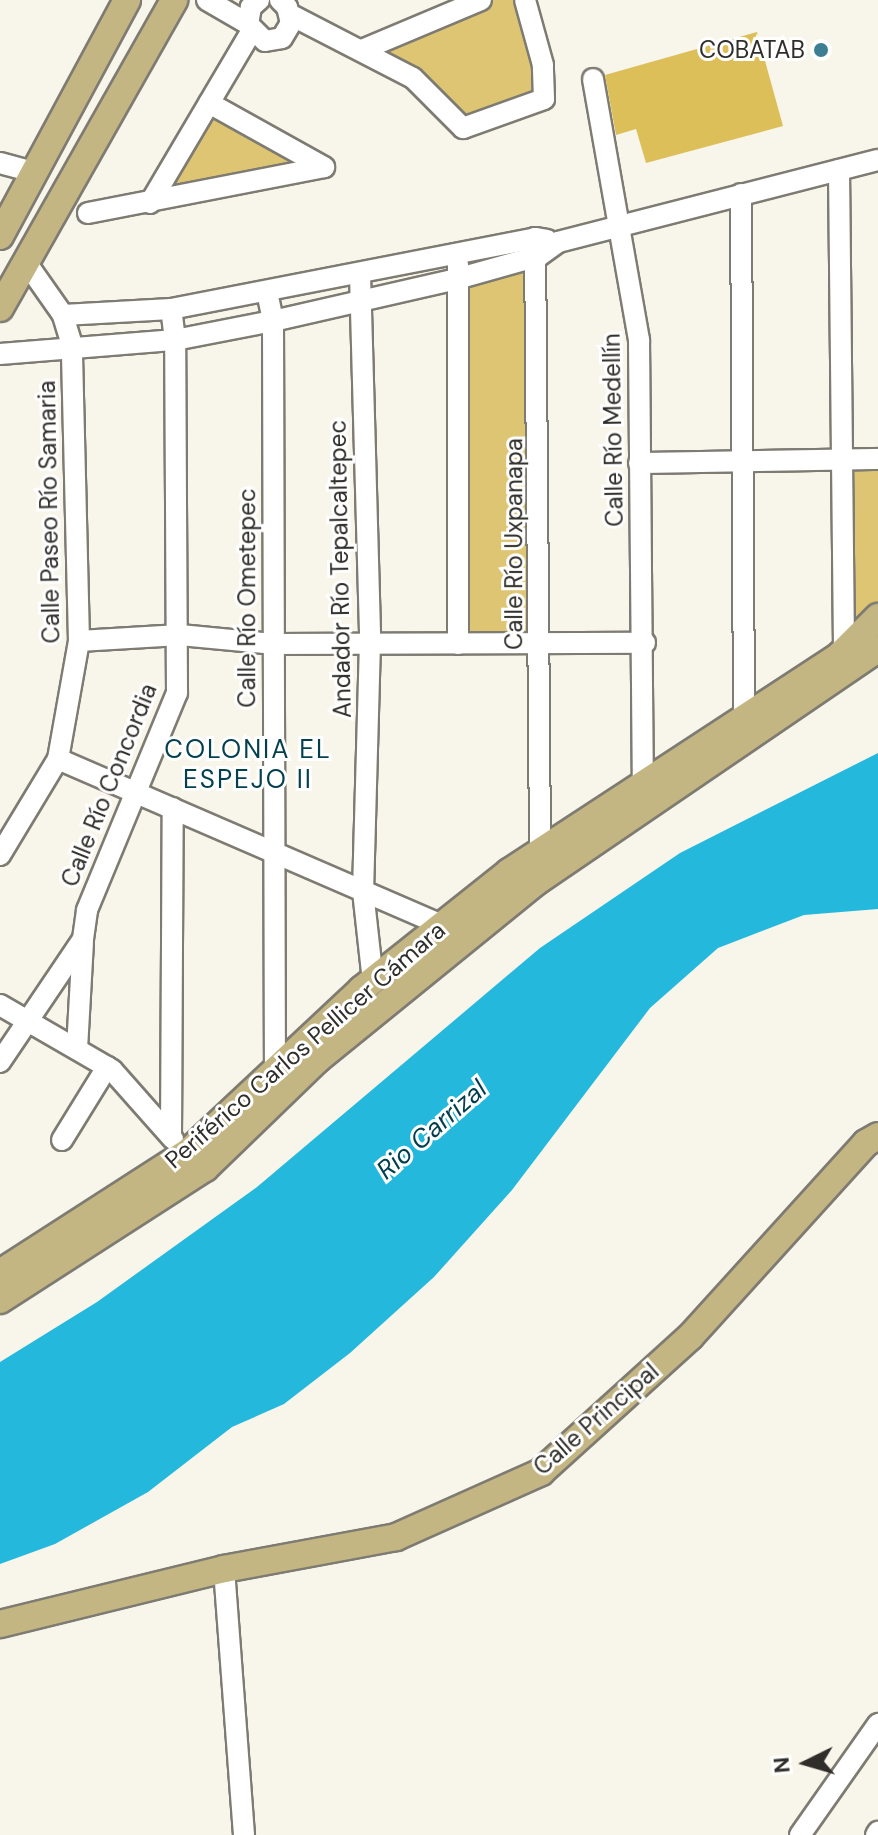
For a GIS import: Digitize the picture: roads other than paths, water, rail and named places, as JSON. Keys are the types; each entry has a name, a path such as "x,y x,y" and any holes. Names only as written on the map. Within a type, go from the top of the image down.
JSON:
{"main road":[{"path":"0,236 127,0"},
{"path":"0,308 174,0"},
{"name":"Periférico Carlos Pellicer Cámara","path":"0,1273 180,1144 373,981 540,851 840,655 844,646 878,617"},
{"name":"Periférico Carlos Pellicer Cámara","path":"0,1300 205,1168 318,1059 536,882 878,649"},
{"name":"Calle Principal","path":"0,1624 224,1569 396,1537 541,1472 690,1337 866,1143 878,1136"}],"street":[{"path":"207,0 265,41 282,38 285,7 413,78 463,128 544,99 543,65 525,0"},
{"path":"150,203 250,28 251,7 259,0"},
{"path":"362,50 481,0"},
{"name":"Calle Río Medellín","path":"593,79 621,224 639,340 639,463 645,643 643,783"},
{"path":"88,213 324,167 209,103"},
{"path":"0,354 72,345 175,340 273,321 460,278 537,247 878,160"},
{"path":"0,163 34,172"},
{"path":"839,170 844,646"},
{"path":"741,194 744,718"},
{"path":"63,315 171,309 360,274 457,252 537,247"},
{"name":"Calle Río Uxpanapa","path":"537,247 540,851"},
{"path":"457,252 460,278 458,644"},
{"name":"Calle Paseo Río Samaria","path":"0,855 58,759 79,641 72,345 63,315 25,261"},
{"name":"Andador Río Tepalcaltepec","path":"360,274 364,299 364,559 370,642 363,891 373,981"},
{"name":"Calle Río Ometepec","path":"267,292 273,321 271,854 275,1066"},
{"name":"Calle Río Concordia","path":"0,1062 32,1020 83,939 87,910 177,693 180,635 175,340 171,309"},
{"path":"639,463 878,459"},
{"path":"79,641 180,635 273,644 645,643"},
{"path":"58,759 271,854 442,925"},
{"path":"173,808 180,1144"},
{"path":"77,1049 83,939"},
{"path":"0,1005 32,1020 107,1067 180,1144"},
{"path":"62,1140 107,1067"},
{"path":"224,1569 244,1835"},
{"path":"800,1835 878,1724"}],"water":[{"name":"Rio Carrizal","path":"878,753 878,909 804,915 718,948 650,1008 512,1190 434,1277 350,1353 284,1404 232,1427 148,1492 55,1544 0,1564 0,1362 97,1302 257,1187 540,948 680,853"}],"place":[{"name":"COBATAB","path":"821,50"}],"district":[{"name":"COLONIA EL ESPEJO II","path":"248,765"}]}
